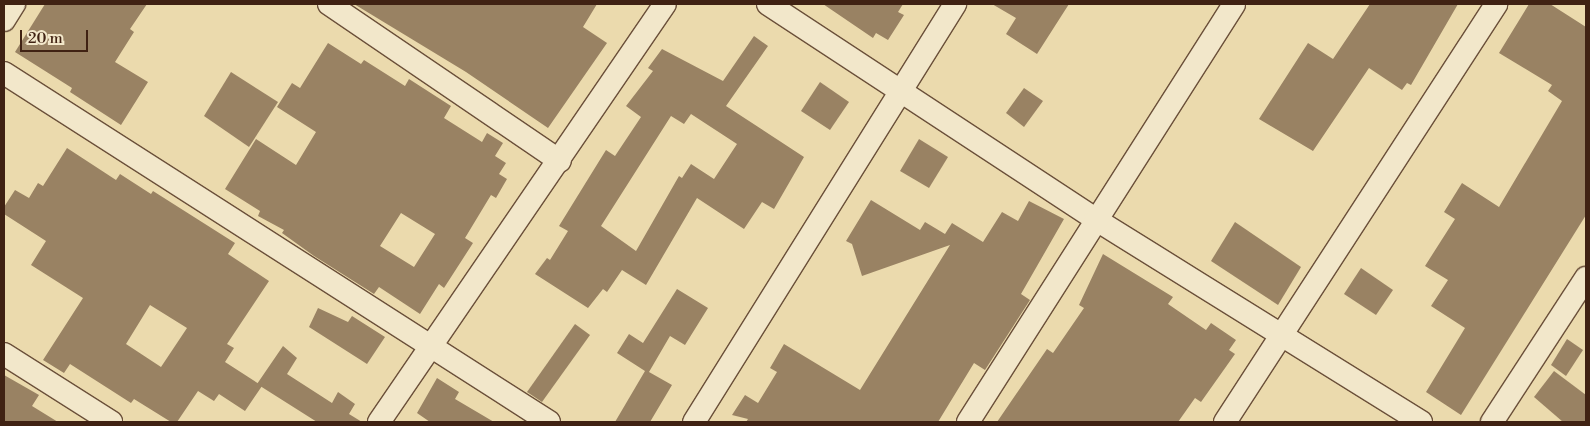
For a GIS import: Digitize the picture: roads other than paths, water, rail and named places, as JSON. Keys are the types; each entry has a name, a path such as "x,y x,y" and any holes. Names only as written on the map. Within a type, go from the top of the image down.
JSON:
{"street":[{"path":"4,20 14,4"},
{"path":"329,4 560,161"},
{"path":"379,422 432,349 665,4"},
{"path":"768,4 1095,219 1421,422"},
{"path":"694,422 900,89 955,4"},
{"path":"968,422 1095,219 1234,4"},
{"path":"1225,422 1496,4"},
{"path":"4,74 549,422"},
{"path":"1492,422 1586,278"},
{"path":"4,354 111,422"}]}
